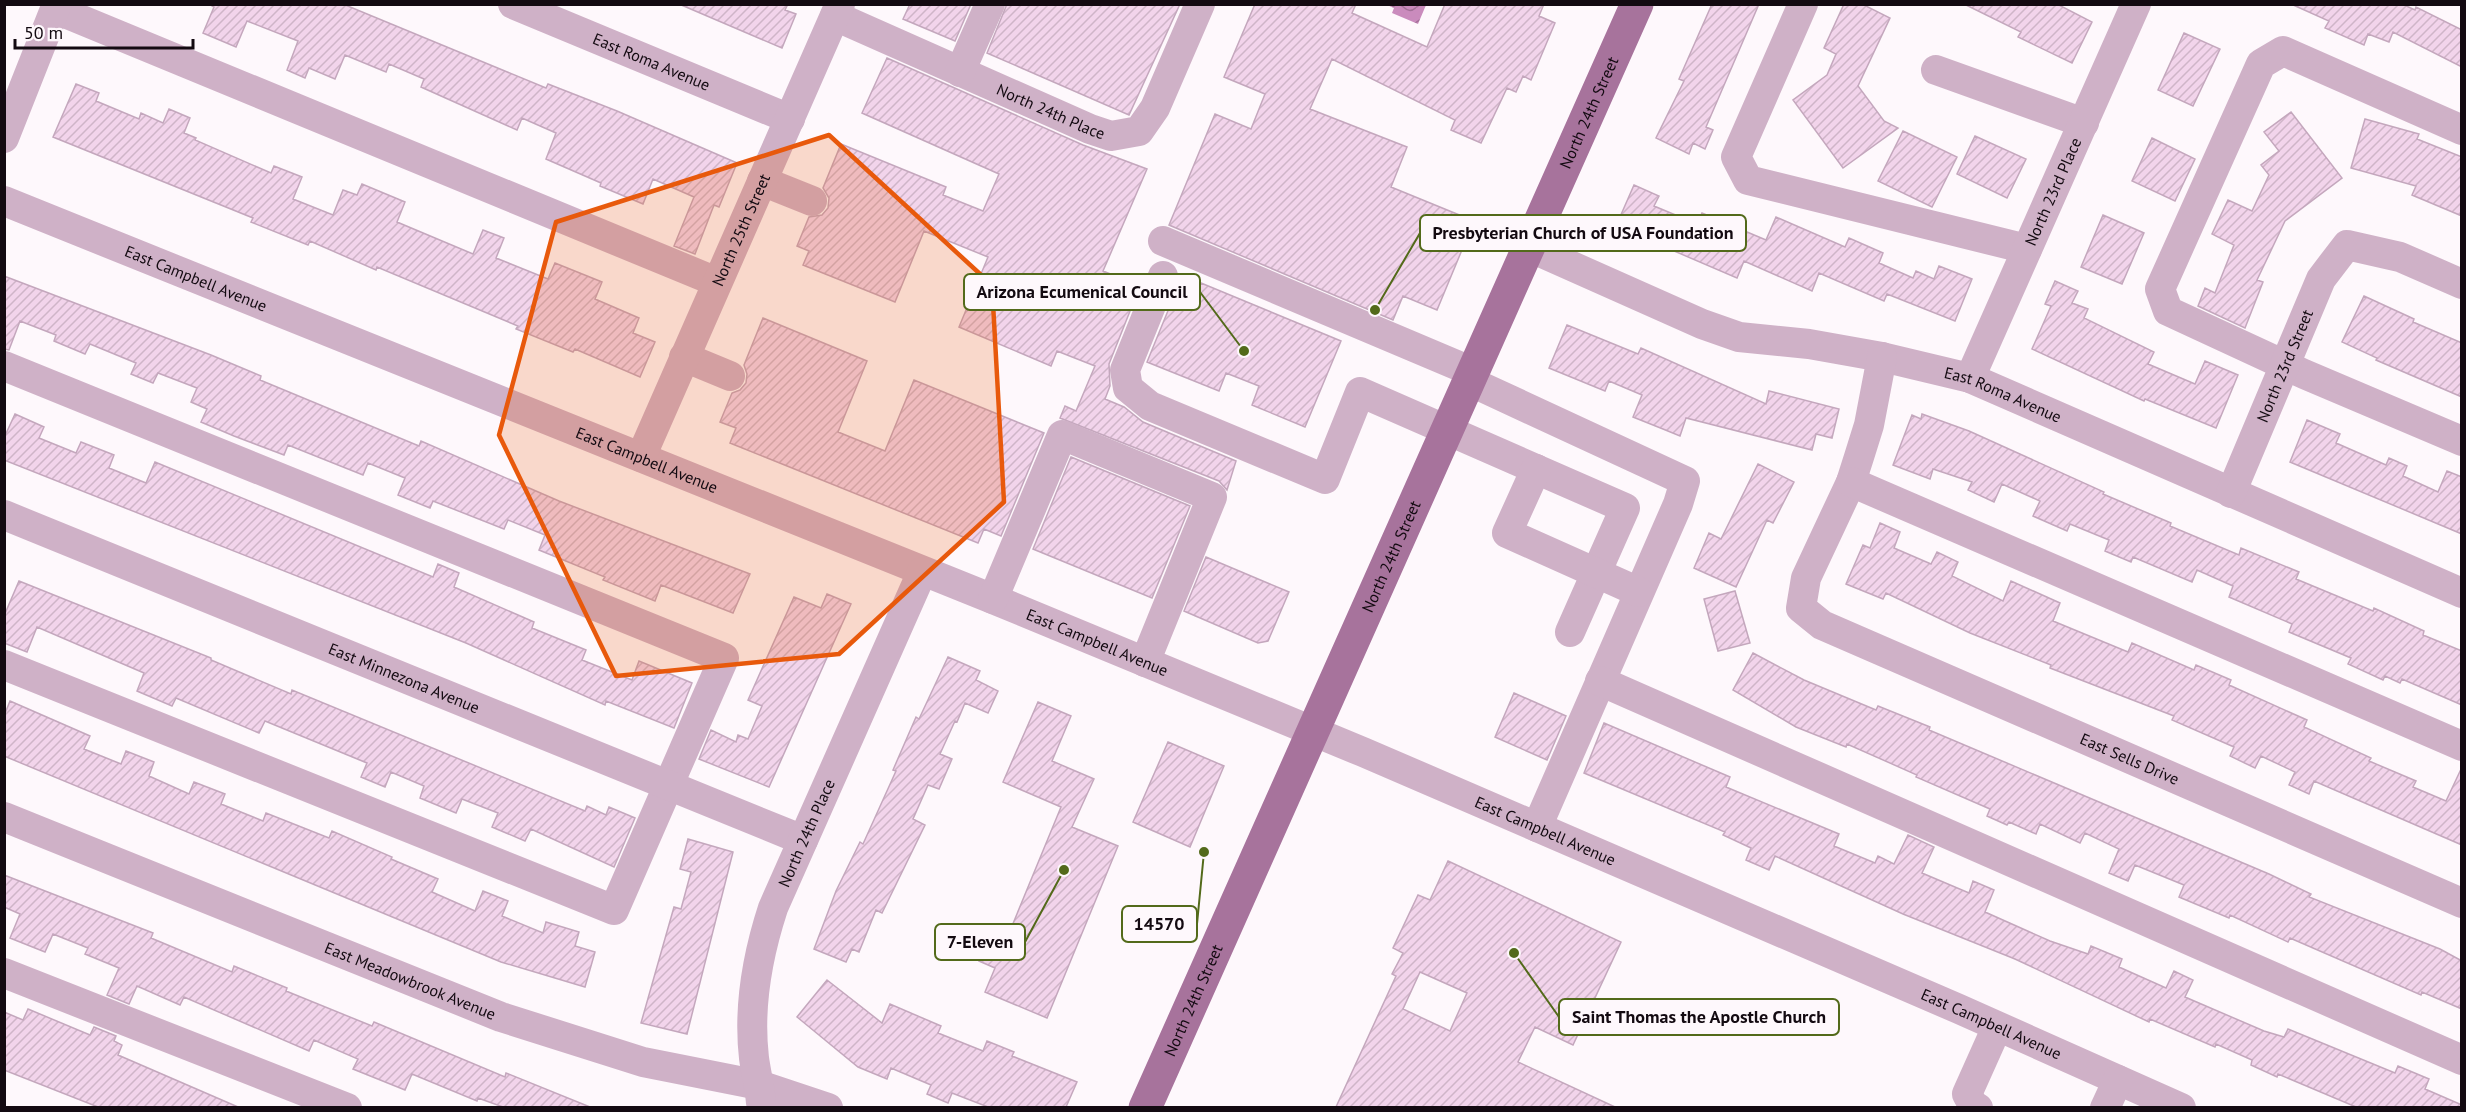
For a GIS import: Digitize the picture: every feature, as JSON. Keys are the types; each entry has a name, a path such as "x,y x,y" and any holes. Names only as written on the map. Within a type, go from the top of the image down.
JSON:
{"main road":[{"name":"North 24th Street","path":"1145,1107 1637,4"}],"street":[{"name":"East Roma Avenue","path":"513,4 790,119"},
{"path":"960,72 990,4"},
{"name":"North 24th Place","path":"838,10 960,72 1111,136 1139,130 1155,108 1200,4"},
{"path":"1803,4 1736,157 1748,180 2027,249"},
{"name":"North 23rd Place","path":"1970,378 2136,4"},
{"path":"4,138 56,7 717,282"},
{"name":"North 25th Street","path":"641,457 838,10"},
{"path":"2462,130 2283,51 2261,64 2160,290 2168,311 2284,365 2462,441"},
{"path":"1936,70 2084,123"},
{"path":"762,181 812,201"},
{"name":"East Campbell Avenue","path":"4,201 1145,662 1537,827 2181,1107"},
{"path":"1164,241 1471,376 1685,481 1678,504 1537,827"},
{"name":"North 23rd Street","path":"2231,493 2320,279 2347,245 2400,257 2462,284"},
{"name":"East Roma Avenue","path":"1529,247 1702,324 1739,337 1809,344 1882,357 1970,378 2462,593"},
{"path":"1163,276 1125,370 1128,388 1150,406 1324,479 1360,392 1625,508 1570,632"},
{"path":"684,357 730,376"},
{"path":"1882,357 1869,425 1851,482 2462,746"},
{"path":"4,366 724,658 614,910 4,665"},
{"path":"993,599 1062,435 1202,492 1212,497 1145,662"},
{"path":"1536,469 1507,534 1639,592"},
{"name":"East Sells Drive","path":"1851,482 1806,578 1801,608 1822,625 2462,903"},
{"name":"East Minnezona Avenue","path":"4,515 803,840"},
{"name":"North 24th Place","path":"761,1096 754,1059 753,989 761,943 772,908 922,572"},
{"path":"1600,681 2462,1060"},
{"name":"East Meadowbrook Avenue","path":"4,817 501,1017 761,1096 828,1107"},
{"path":"4,973 347,1107"},
{"path":"1978,1107 1973,1105 1967,1094 1996,1027"},
{"path":"2105,1107 2118,1080"}],"highlighted area":[{"path":"829,135 992,285 1004,502 839,654 616,676 499,435 556,222"}],"water":[{"path":"1387,5 1426,5 1418,24 1392,13 1394,8"}],"building":[{"path":"209,4 343,4 546,88 548,84 617,111 737,163 719,207 714,205 695,254 674,246 694,197 653,179 643,204 600,186 601,183 546,159 556,133 522,118 517,130 421,87 424,79 389,64 386,72 345,55 335,79 309,68 305,78 287,70 298,41 247,21 236,47 203,33 214,7"},
{"path":"679,4 788,4 785,10 796,14 782,48"},
{"path":"910,4 971,4 955,41 903,19"},
{"path":"1007,4 1180,4 1129,115 987,53"},
{"path":"1255,4 1356,4 1352,13 1427,47 1445,4 1544,4 1539,16 1555,23 1531,80 1523,76 1516,92 1507,88 1481,143 1451,130 1455,120 1332,59 1310,109 1407,147 1391,187 1474,221 1437,310 1403,296 1393,320 1169,225 1215,114 1251,129 1265,94 1224,77"},
{"path":"1712,4 1759,4 1706,127 1713,130 1705,149 1693,143 1689,154 1656,138 1684,81 1679,79"},
{"path":"1844,4 1862,4 1890,18 1858,86 1884,121 1898,128 1843,168 1793,100 1827,75 1836,54 1824,48"},
{"path":"1964,4 2057,4 2092,22 2072,63 2018,37 2021,32"},
{"path":"2291,4 2402,4 2415,10 2416,7 2462,30 2462,67 2393,32 2389,42 2368,34 2364,45 2325,28 2329,21"},
{"path":"2184,33 2220,49 2193,106 2158,90"},
{"path":"887,58 1083,145 1147,169 1103,271 1140,286 1109,364 1110,386 1105,399 1124,407 1143,422 1236,461 1227,490 1219,481 1060,418 1065,406 1076,411 1095,366 1057,351 1051,366 959,327 988,257 924,231 895,302 803,265 809,251 797,246 809,217 822,215 828,208 829,198 823,188 841,144 946,187 943,195 983,211 999,174 862,113"},
{"path":"76,84 99,93 96,101 139,119 141,113 163,123 169,109 190,118 184,133 271,173 274,166 302,177 293,199 333,215 343,190 357,195 362,184 405,202 397,222 473,254 483,230 504,238 496,258 548,279 555,263 602,282 595,299 639,318 633,333 655,342 640,377 575,349 573,352 516,329 518,326 377,267 376,270 310,241 308,245 251,222 253,218 53,137"},
{"path":"2291,112 2342,178 2285,221 2257,280 2263,282 2245,328 2198,306 2205,288 2215,293 2234,245 2212,234 2228,200 2252,211 2269,175 2261,165 2279,151 2264,132"},
{"path":"2365,119 2419,134 2417,139 2462,157 2462,216 2412,195 2416,186 2351,168"},
{"path":"1903,131 1957,157 1932,207 1878,181"},
{"path":"1975,136 2026,159 2007,198 1957,174"},
{"path":"2152,138 2195,159 2175,201 2132,181"},
{"path":"1634,185 1659,196 1654,206 1697,224 1702,213 1766,240 1776,217 1845,247 1849,238 1883,253 1879,263 1913,278 1916,271 1934,279 1939,266 1972,279 1955,321 1887,294 1884,301 1819,273 1812,291 1744,261 1737,278 1616,226"},
{"path":"2103,215 2144,233 2122,284 2081,267"},
{"path":"4,276 211,355 261,376 260,380 419,446 421,441 559,501 750,574 733,613 661,585 655,601 603,580 605,577 539,550 545,535 508,520 504,529 433,501 430,508 398,495 405,478 368,463 363,475 288,445 284,455 201,422 207,409 191,402 197,388 158,373 153,383 131,374 136,363 90,344 85,354 54,341 56,335 20,321 9,350 4,349"},
{"path":"2055,281 2078,291 2072,303 2088,309 2084,318 2154,352 2148,364 2195,384 2205,361 2238,375 2216,428 2145,399 2144,401 2032,349 2051,306 2045,304"},
{"path":"1201,283 1341,341 1305,427 1252,405 1259,386 1226,373 1219,391 1147,362 1174,296 1192,304"},
{"path":"2364,296 2414,319 2413,322 2462,343 2462,397 2376,360 2377,358 2342,342"},
{"path":"763,318 867,361 838,432 885,451 914,380 1044,433 1001,536 984,529 978,543 730,443 736,428 720,422 732,393 740,390 746,383 747,374 744,365"},
{"path":"1567,325 1638,354 1641,348 1766,404 1769,391 1839,409 1832,438 1816,434 1812,450 1686,418 1680,436 1633,417 1642,395 1609,381 1605,391 1549,368"},
{"path":"15,414 44,427 39,438 76,453 81,442 114,455 109,468 146,483 155,462 433,577 438,564 459,573 454,587 534,622 532,628 586,650 582,660 632,680 639,661 692,683 674,728 606,701 605,705 466,643 4,460 4,438"},
{"path":"1922,414 1969,431 2171,523 2170,526 2239,555 2241,548 2299,572 2296,579 2373,611 2374,608 2424,631 2423,635 2462,651 2462,705 2402,679 2400,683 2385,676 2383,680 2348,664 2351,658 2289,632 2292,624 2229,597 2233,586 2197,570 2192,582 2133,557 2131,562 2105,551 2109,540 2070,524 2067,531 2033,516 2040,501 2002,484 1994,502 1968,490 1972,482 1933,469 1930,479 1893,465 1912,415 1921,419"},
{"path":"2307,420 2340,434 2336,443 2386,465 2389,458 2407,466 2403,476 2438,492 2447,471 2462,477 2462,534 2290,462"},
{"path":"1071,457 1190,506 1152,598 1033,549"},
{"path":"1758,464 1794,482 1773,523 1767,520 1736,587 1694,568 1709,533 1721,539"},
{"path":"1880,523 1900,532 1894,548 1931,564 1937,552 1958,562 1952,576 2003,601 2011,581 2060,603 2053,621 2128,652 2132,643 2194,670 2196,665 2231,680 2229,685 2307,720 2304,727 2371,758 2369,761 2416,781 2413,787 2446,801 2462,767 2462,845 2314,781 2309,794 2289,785 2295,772 2261,756 2255,768 2230,756 2234,747 2172,720 2174,716 2050,668 2051,665 1970,633 1886,593 1883,599 1846,584 1863,545 1870,548"},
{"path":"1206,557 1289,592 1268,641 1258,643 1184,611"},
{"path":"19,581 211,658 211,660 291,694 292,690 585,811 587,806 606,815 609,807 635,818 614,867 531,829 525,841 492,827 498,813 462,799 456,813 420,798 424,786 391,772 385,787 361,777 367,763 265,721 259,733 176,698 172,706 137,691 144,673 37,627 27,652 4,643 4,616"},
{"path":"1735,591 1750,643 1718,651 1704,599"},
{"path":"827,594 851,604 769,787 699,759 711,730 736,742 738,735 748,739 762,706 748,700 794,597 821,608"},
{"path":"1753,653 1804,680 1876,710 1878,706 1930,727 1929,730 2269,874 2311,894 2309,897 2440,949 2462,961 2462,1009 2422,992 2421,995 2290,938 2288,942 2230,915 2229,918 2179,897 2184,885 2135,865 2128,881 2109,873 2119,849 2085,833 2080,843 2040,824 2036,834 2009,822 2007,825 1987,816 1990,809 1916,777 1917,775 1847,744 1846,747 1796,727 1733,690"},
{"path":"948,657 980,671 976,680 998,691 988,713 965,703 940,754 952,759 939,789 928,785 913,819 925,825 882,913 876,910 859,952 852,949 846,962 814,949 836,891 860,842 863,844 896,771 893,770 916,717 919,719"},
{"path":"1514,693 1566,716 1547,760 1495,737"},
{"path":"10,701 90,736 84,749 121,764 126,751 154,762 149,776 189,794 194,782 225,794 221,804 263,821 266,813 329,838 332,831 392,857 391,859 438,879 432,892 475,911 483,891 508,901 502,916 543,933 546,922 579,932 575,946 595,952 585,987 501,962 4,756 4,716"},
{"path":"1038,702 1071,716 1052,761 1094,779 1072,827 1118,846 1047,1018 985,992 995,968 979,961 989,936 1005,943 1061,807 1003,782"},
{"path":"1604,723 1730,777 1726,787 1839,834 1834,846 1875,863 1878,856 1894,864 1908,835 1934,847 1922,873 1969,893 1973,881 1994,890 1985,912 2050,941 2088,954 2091,946 2122,959 2119,967 2166,988 2174,971 2193,980 2185,997 2264,1031 2284,1037 2288,1029 2395,1073 2398,1066 2429,1079 2425,1089 2462,1107 2356,1107 2278,1074 2277,1077 2251,1065 2252,1060 2216,1044 2215,1047 2150,1019 2149,1022 2015,959 1903,914 1775,856 1769,870 1746,860 1751,848 1723,835 1725,832 1584,773"},
{"path":"1168,742 1224,766 1190,847 1133,822"},
{"path":"688,839 733,852 687,1034 641,1023 674,907 681,909 691,872 680,869"},
{"path":"1448,861 1621,942 1573,1045 1535,1027 1518,1062 1615,1107 1336,1107 1396,976 1392,974 1403,953 1393,948 1418,895 1430,900","holes":["1420,972 1467,993 1450,1031 1403,1009"]},
{"path":"4,875 153,933 151,938 232,972 234,966 287,988 286,991 372,1026 374,1022 505,1077 506,1073 590,1107 503,1107 478,1098 477,1101 412,1074 405,1090 353,1069 358,1059 314,1040 309,1051 184,997 180,1005 137,986 129,1004 107,995 119,968 85,954 88,948 53,934 45,952 10,938 20,914 4,907"},
{"path":"827,980 882,1023 890,1004 941,1026 938,1033 983,1051 987,1041 1014,1052 1012,1056 1077,1082 1066,1107 988,1107 952,1093 948,1103 927,1094 931,1085 891,1068 887,1079 858,1067 797,1017"},
{"path":"28,1009 90,1035 94,1027 116,1036 114,1041 122,1045 118,1055 238,1107 98,1107 4,1070 4,1012 23,1020"}],"place":[{"name":"Presbyterian Church of USA Foundation","path":"1375,310"},
{"name":"Arizona Ecumenical Council","path":"1244,351"},
{"name":"14570","path":"1204,852"},
{"name":"7-Eleven","path":"1064,870"},
{"name":"Saint Thomas the Apostle Church","path":"1514,953"}]}
